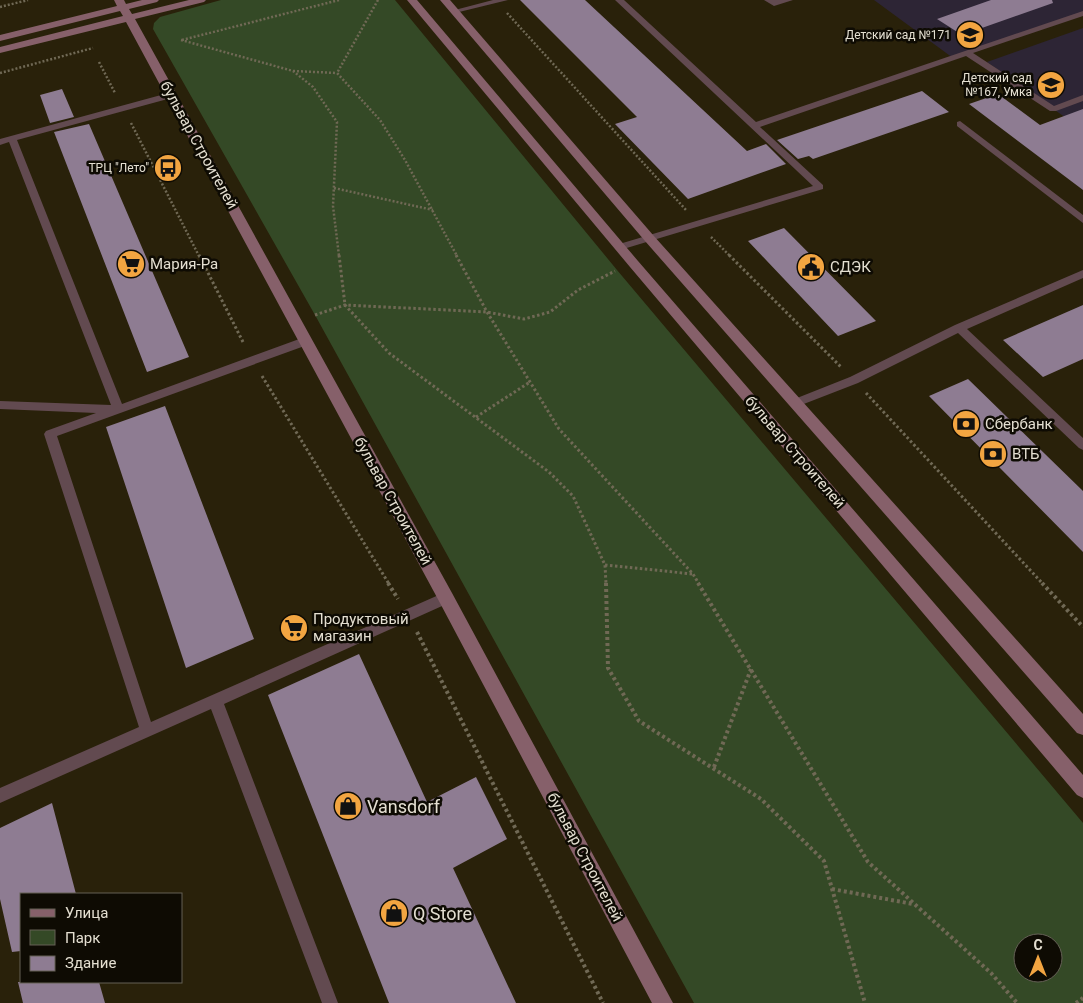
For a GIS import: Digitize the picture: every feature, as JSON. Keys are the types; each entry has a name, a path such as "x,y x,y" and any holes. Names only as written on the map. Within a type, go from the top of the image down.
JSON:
{"main road":[{"path":"0,50 154,0"},
{"path":"0,38 124,9 202,0"},
{"name":"бульвар Строителей","path":"412,0 620,247 1083,789"},
{"path":"445,0 649,238 1083,727"},
{"name":"бульвар Строителей","path":"124,9 446,598 663,1003"}],"lane":[{"path":"619,0 820,187 620,247"},
{"path":"768,0 774,4 789,0"},
{"path":"455,11 500,1"},
{"path":"753,126 1083,13"},
{"path":"967,53 1053,109 1083,98"},
{"path":"0,142 172,95"},
{"path":"960,124 1083,220"},
{"path":"12,138 119,410"},
{"path":"796,403 854,380 959,328 1083,274"},
{"path":"959,328 1083,445"},
{"path":"147,731 50,434 306,341"},
{"path":"0,405 119,410"},
{"path":"0,796 446,598"},
{"path":"215,700 330,1003"}],"path":[{"path":"0,7 28,0"},
{"path":"339,0 182,40 293,70 337,72 380,120 434,211 487,312 560,429 693,574 868,862 991,973 1017,1003"},
{"path":"337,72 378,0"},
{"path":"500,1 698,223 854,380 1083,627"},
{"path":"0,73 93,48"},
{"path":"99,62 252,360 408,615 603,1003"},
{"path":"293,70 313,88 338,122 334,206 345,305 389,353 549,472 573,496 605,565 608,668 639,721 714,767 761,799 824,861 865,1003"},
{"path":"334,188 434,211"},
{"path":"314,315 345,305 487,312 524,319 550,312 578,290 617,270"},
{"path":"476,417 530,382"},
{"path":"605,565 693,574"},
{"path":"714,767 751,668"},
{"path":"832,890 914,904"},
{"path":"1076,1003 1083,998"}],"shaded area":[{"name":"Детский сад №171","path":"874,0 1083,0 1083,13 953,58"},
{"name":"Детский сад №167, Умка","path":"1083,28 1083,130 987,62"}],"green space":[{"path":"221,0 395,0 617,270 1083,823 1083,1003 694,1003 315,315 153,29 154,23 160,17"}],"building":[{"path":"520,0 585,0 747,151 766,144 786,164 688,199 615,124 637,117"},
{"path":"991,0 1052,0 1053,3 962,35 937,19"},
{"path":"62,89 74,117 50,123 40,95"},
{"path":"922,91 949,112 813,159 809,156 798,159 777,140"},
{"path":"998,94 1040,125 1083,109 1083,190 969,104"},
{"path":"89,124 189,357 147,372 54,132"},
{"path":"784,228 876,321 838,336 748,241"},
{"path":"1083,305 1083,359 1043,377 1003,340"},
{"path":"968,379 1083,491 1083,552 929,396"},
{"path":"165,406 254,639 186,668 106,427"},
{"path":"359,654 427,802 476,777 507,839 453,868 516,1003 389,1003 268,695"},
{"path":"52,803 76,893 20,893 20,951 12,952 0,899 0,828"},
{"path":"18,982 99,983 105,1003 23,1003"}],"place":[{"name":"Детский сад №171","path":"970,35"},
{"name":"Детский сад №167, Умка","path":"1051,85"},
{"name":"ТРЦ \"Лето\"","path":"168,168"},
{"name":"Мария-Ра","path":"131,264"},
{"name":"СДЭК","path":"811,267"},
{"name":"Сбербанк","path":"966,424"},
{"name":"ВТБ","path":"993,454"},
{"name":"Продуктовый магазин","path":"294,628"},
{"name":"Vansdorf","path":"348,806"},
{"name":"Q Store","path":"394,913"}]}
